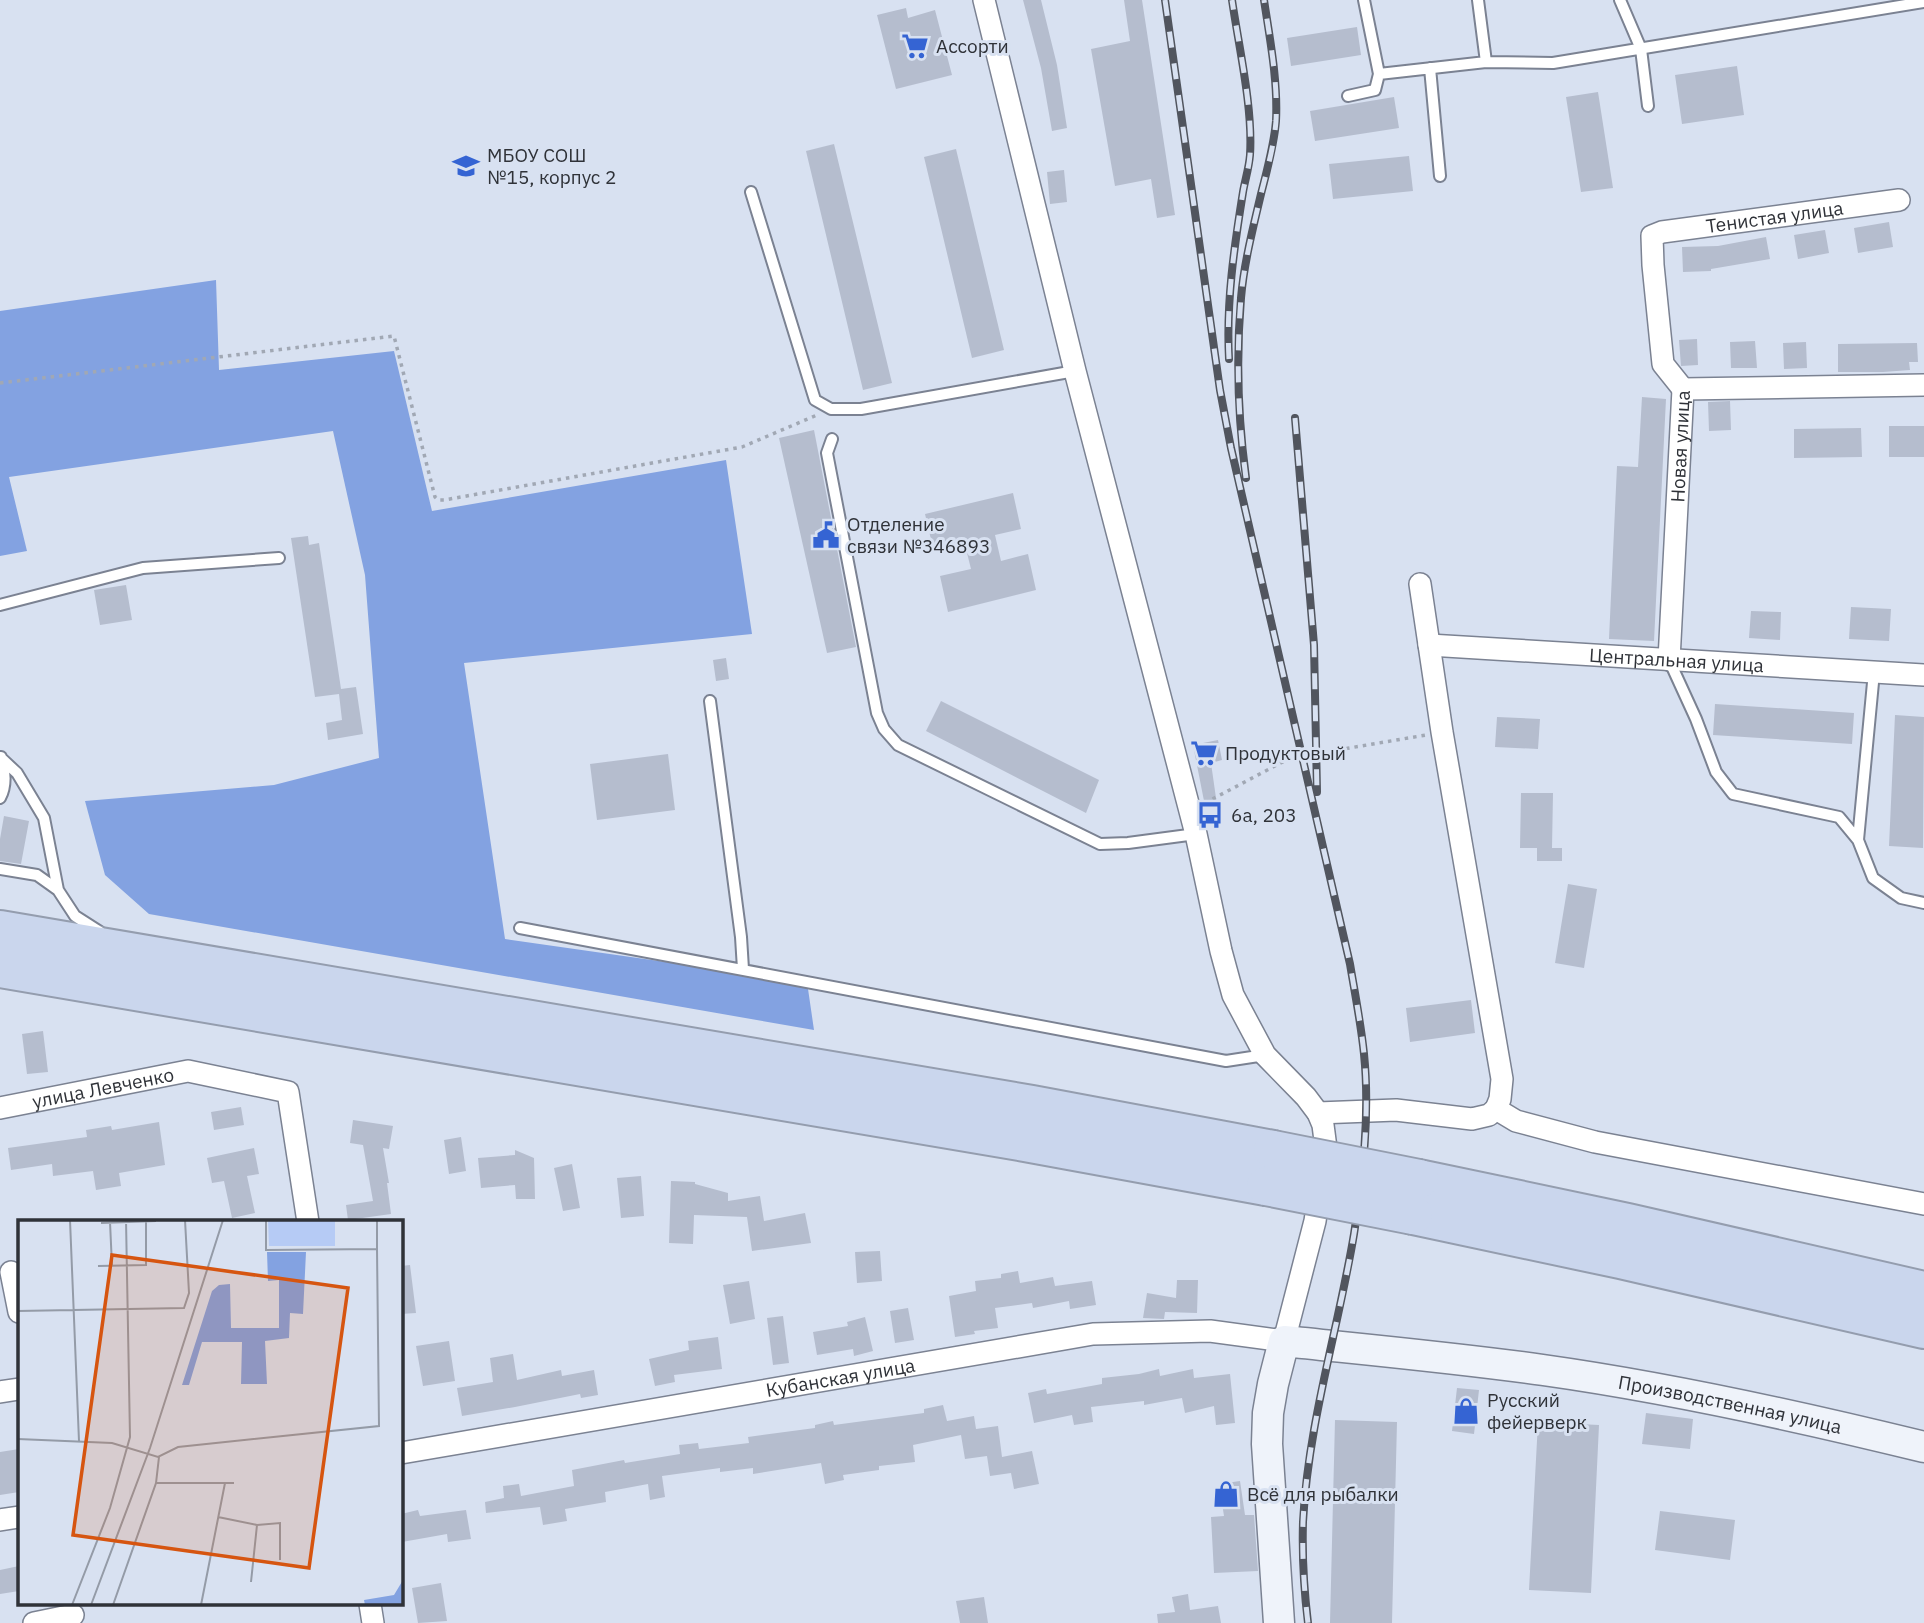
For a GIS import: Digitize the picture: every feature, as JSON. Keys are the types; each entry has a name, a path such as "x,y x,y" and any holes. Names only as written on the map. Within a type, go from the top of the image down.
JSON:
{"highway":[{"path":"0,930 1032,1105 1269,1168 1416,1197 1628,1223 1924,1291"},
{"path":"0,968 1025,1142 1269,1168"},
{"path":"1416,1197 1633,1262 1924,1329"}],"street":[{"path":"984,0 1075,371 1196,834 1233,995 1265,1055 1306,1097 1323,1125 1326,1147 1315,1222 1268,1413 1267,1444 1279,1623"},
{"name":"Тенистая улица","path":"1683,389 1663,364 1652,236 1662,232 1899,200"},
{"name":"Новая улица","path":"1669,660 1683,389 1924,385"},
{"path":"1318,1114 1396,1110 1472,1119 1489,1115 1496,1109 1500,1099 1502,1079 1442,732 1420,584"},
{"name":"Центральная улица","path":"1429,645 1924,675"},
{"name":"улица Левченко","path":"0,1108 188,1071 288,1092 308,1220"},
{"path":"1496,1109 1516,1121 1595,1142 1924,1204"},
{"path":"11,1272 18,1307"},
{"name":"Кубанская улица","path":"402,1453 1093,1334 1210,1331 1284,1341"},
{"name":"Производственная улица","path":"1284,1341 1545,1370 1707,1399 1924,1447"},
{"path":"0,1392 18,1389"},
{"path":"0,1520 18,1517"},
{"path":"34,1623 73,1614"}],"lane":[{"path":"1348,96 1375,90 1378,74 1364,0"},
{"path":"1478,0 1486,62"},
{"path":"1619,0 1641,49 1648,106"},
{"path":"1378,74 1486,62 1553,63 1924,2"},
{"path":"1430,68 1440,176"},
{"path":"751,192 815,400 831,409 861,410 1075,371"},
{"path":"832,439 827,453 877,713 884,729 898,745 1100,844 1196,834"},
{"path":"0,605 143,568 279,558"},
{"path":"1669,660 1716,772 1733,794 1839,817 1858,840 1873,878 1901,898 1924,903"},
{"path":"1858,840 1874,672"},
{"path":"710,701 743,969"},
{"path":"0,798 5,776 1,757"},
{"path":"1,757 17,773 44,818 58,890"},
{"path":"0,869 37,875 58,890 75,916 107,934"},
{"path":"520,928 1226,1061 1265,1055"},
{"path":"119,939 195,952 214,967"}],"path":[{"path":"0,383 394,336 435,497 438,500 742,447 831,409"},
{"path":"1190,811 1290,758 1442,732"}],"shaded area":[{"path":"216,280 219,370 394,351 432,511 726,460 752,634 464,663 505,939 807,982 814,1030 149,914 105,875 85,801 274,785 379,758 365,575 333,431 9,477 27,551 0,556 0,311"}],"building":[{"path":"1023,0 1041,0 1057,65 1067,128 1052,131 1041,68"},
{"path":"1124,0 1142,0 1175,215 1157,218 1151,179 1115,186 1091,49 1130,41"},
{"name":"Ассорти","path":"906,8 908,18 935,10 952,75 896,89 877,15"},
{"path":"1357,27 1361,55 1291,66 1287,38"},
{"path":"1737,66 1744,115 1682,124 1675,75"},
{"path":"1598,92 1613,188 1581,192 1566,97"},
{"path":"1394,97 1399,128 1315,141 1310,111"},
{"path":"834,144 892,383 863,390 806,151"},
{"path":"956,149 1004,350 972,358 924,157"},
{"path":"1409,156 1413,191 1333,199 1329,164"},
{"path":"1064,170 1067,202 1050,204 1047,172"},
{"path":"1889,222 1893,247 1858,253 1854,228"},
{"path":"1825,230 1829,253 1798,259 1794,235"},
{"path":"1766,237 1770,259 1711,271 1683,272 1682,247 1718,246"},
{"path":"1697,339 1698,365 1681,366 1679,340"},
{"path":"1755,341 1757,368 1731,368 1730,342"},
{"path":"1806,342 1807,368 1784,369 1783,343"},
{"path":"1917,343 1918,362 1909,362 1910,370 1838,372 1838,344"},
{"path":"1642,397 1666,399 1654,641 1609,639 1617,466 1638,467"},
{"path":"1730,401 1731,430 1709,431 1708,402"},
{"path":"1889,426 1924,426 1924,457 1889,457"},
{"path":"1861,428 1862,457 1794,458 1794,429"},
{"path":"814,430 856,647 827,653 779,438"},
{"path":"1013,493 1021,529 995,535 1001,561 1028,554 1036,590 948,612 940,576 971,569 964,541 933,548 925,514"},
{"path":"308,536 309,545 319,543 341,689 356,687 363,734 328,740 326,723 342,720 339,694 315,697 291,538"},
{"path":"126,585 132,620 100,625 94,590"},
{"path":"1851,607 1891,609 1889,641 1849,639"},
{"path":"1751,611 1781,612 1780,640 1749,638"},
{"path":"726,658 729,679 716,681 713,660"},
{"path":"941,701 1099,780 1086,813 926,731"},
{"path":"1715,704 1854,713 1852,744 1713,735"},
{"path":"1895,715 1924,717 1923,848 1889,846"},
{"path":"1497,717 1540,719 1538,749 1495,747"},
{"path":"1218,740 1222,760 1211,763 1217,805 1205,806 1193,745"},
{"path":"668,754 675,810 597,820 590,764"},
{"path":"1521,793 1553,793 1552,848 1562,848 1562,861 1537,861 1537,848 1520,848"},
{"path":"4,816 29,821 21,864 0,861"},
{"path":"1568,884 1597,889 1584,968 1555,963"},
{"path":"1471,1000 1475,1033 1410,1042 1406,1008"},
{"path":"43,1031 48,1072 27,1074 22,1034"},
{"path":"241,1107 244,1125 214,1130 211,1112"},
{"path":"353,1120 393,1126 389,1149 383,1148 391,1214 348,1220 346,1205 373,1201 363,1145 350,1143"},
{"path":"159,1122 165,1165 119,1173 121,1186 96,1190 93,1171 53,1176 52,1164 11,1170 8,1148 87,1137 86,1130 111,1126 112,1130"},
{"path":"461,1137 466,1171 449,1174 444,1140"},
{"path":"254,1148 259,1174 247,1176 255,1213 232,1218 224,1181 212,1183 207,1158"},
{"path":"515,1150 534,1158 535,1199 516,1199 515,1185 481,1188 478,1158 515,1155"},
{"path":"572,1164 580,1208 563,1211 554,1168"},
{"path":"641,1176 644,1216 621,1218 617,1178"},
{"path":"671,1181 695,1182 728,1193 728,1201 760,1196 764,1221 805,1213 811,1243 752,1251 747,1217 694,1215 693,1244 669,1243"},
{"path":"880,1251 882,1281 857,1283 855,1252"},
{"path":"410,1265 416,1313 402,1314 402,1266"},
{"path":"1018,1271 1020,1283 1053,1277 1055,1286 1092,1281 1096,1305 1070,1309 1069,1301 1033,1308 1032,1303 995,1308 998,1328 955,1337 949,1296 976,1291 975,1281 1001,1278 1001,1274"},
{"path":"1177,1280 1198,1280 1197,1313 1165,1312 1164,1319 1143,1318 1147,1293 1176,1298"},
{"path":"749,1281 755,1319 730,1324 723,1285"},
{"path":"908,1308 914,1340 895,1343 890,1311"},
{"path":"783,1316 789,1363 773,1365 767,1318"},
{"path":"865,1317 873,1351 854,1356 853,1349 817,1355 813,1332 848,1326 847,1322"},
{"path":"718,1337 722,1369 674,1375 675,1382 655,1386 649,1359 689,1350 688,1341"},
{"path":"449,1341 455,1381 423,1386 416,1346"},
{"path":"513,1354 517,1380 561,1370 562,1376 594,1370 598,1395 581,1398 580,1394 462,1416 457,1388 493,1382 490,1358"},
{"path":"1159,1369 1160,1376 1193,1369 1194,1378 1230,1374 1235,1423 1216,1425 1214,1406 1185,1413 1182,1398 1144,1405 1144,1401 1091,1407 1093,1422 1074,1425 1072,1415 1034,1423 1028,1393 1046,1389 1047,1394 1102,1384 1102,1378"},
{"name":"Русский фейерверк","path":"1457,1388 1479,1390 1474,1434 1452,1431"},
{"path":"943,1405 947,1421 974,1416 976,1429 998,1426 1002,1457 1032,1451 1039,1484 1014,1489 1011,1473 990,1476 987,1456 965,1459 961,1435 913,1445 915,1462 879,1466 879,1470 843,1475 844,1480 825,1484 821,1463 753,1474 753,1468 720,1472 720,1468 662,1476 665,1497 650,1500 648,1484 605,1492 606,1502 565,1509 567,1521 543,1525 540,1507 486,1513 485,1502 504,1498 503,1486 519,1484 521,1496 574,1486 572,1470 624,1460 625,1463 680,1454 679,1445 698,1443 699,1449 749,1443 748,1437 815,1428 815,1425 833,1421 834,1425 924,1413 924,1409"},
{"path":"1646,1413 1693,1419 1690,1449 1642,1444"},
{"path":"1335,1420 1397,1422 1392,1623 1330,1623"},
{"path":"1538,1422 1599,1425 1591,1593 1529,1590"},
{"path":"18,1449 18,1492 0,1495 0,1452"},
{"path":"1240,1481 1245,1515 1254,1515 1258,1571 1214,1573 1211,1517 1224,1516 1219,1484"},
{"path":"418,1510 420,1516 466,1510 471,1539 448,1542 447,1534 402,1542 402,1514"},
{"path":"1660,1511 1735,1520 1730,1560 1655,1550"},
{"path":"18,1566 18,1591 0,1594 0,1570"},
{"path":"441,1583 447,1621 418,1623 412,1588"},
{"path":"1188,1594 1190,1610 1218,1606 1221,1623 1158,1623 1157,1614 1175,1612 1172,1597"},
{"path":"984,1597 988,1623 960,1623 956,1601"}],"railway":[{"path":"1165,0 1220,390 1350,964 1366,1076 1363,1167 1357,1212 1317,1413 1306,1485 1303,1547 1308,1623"},
{"path":"1229,359 1232,276 1250,137 1247,98 1232,0"},
{"path":"1246,478 1239,388 1241,298 1276,121 1275,76 1264,0"},
{"path":"1295,418 1314,645 1317,792"}],"place":[{"name":"Ассорти","path":"915,46"},
{"name":"МБОУ СОШ №15, корпус 2","path":"466,166"},
{"name":"Отделение связи №346893","path":"826,535"},
{"name":"Продуктовый","path":"1204,753"},
{"name":"6a, 203","path":"1210,815"},
{"name":"Русский фейерверк","path":"1466,1411"},
{"name":"Всё для рыбалки","path":"1226,1494"}]}
